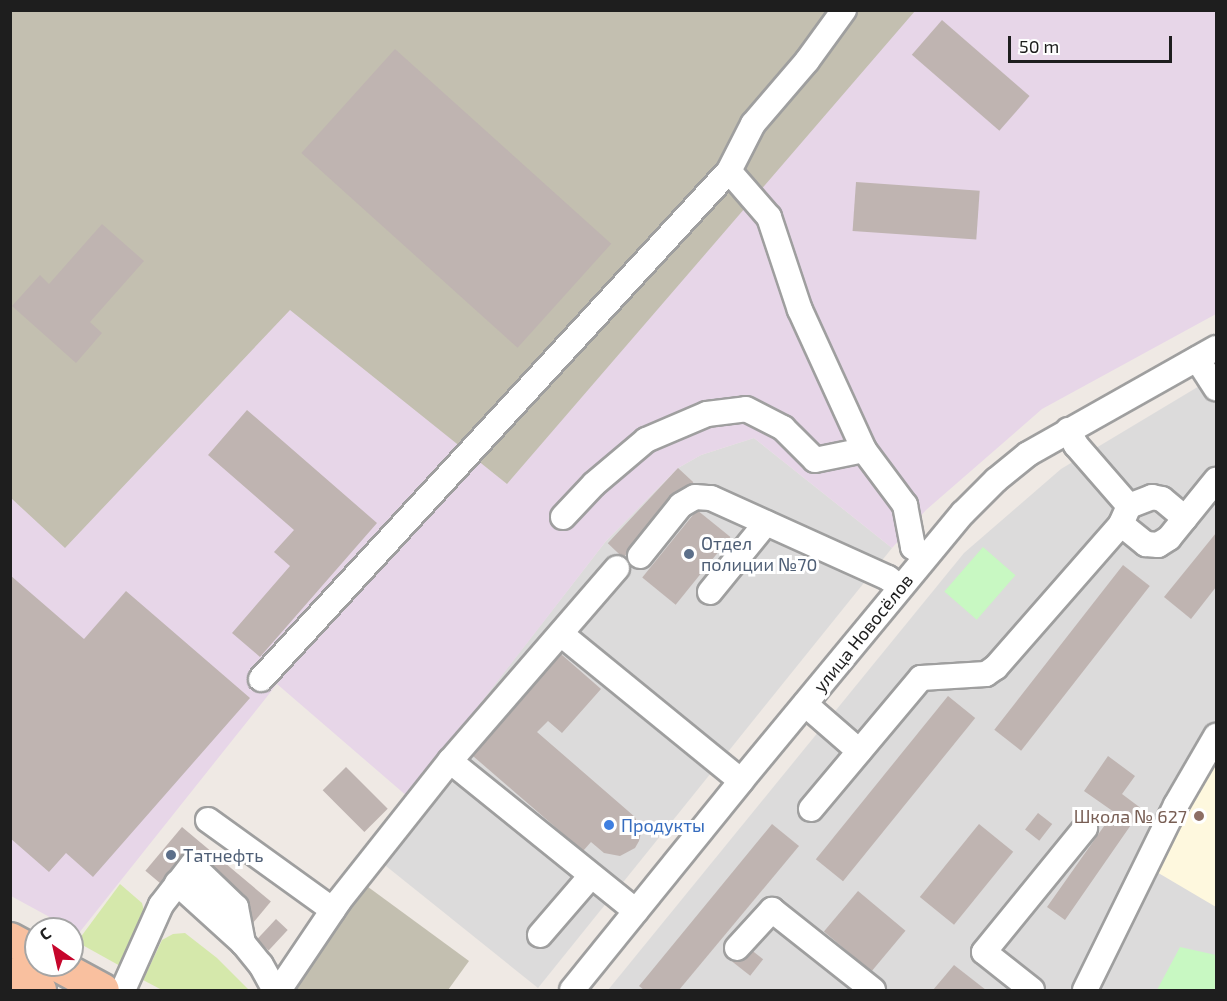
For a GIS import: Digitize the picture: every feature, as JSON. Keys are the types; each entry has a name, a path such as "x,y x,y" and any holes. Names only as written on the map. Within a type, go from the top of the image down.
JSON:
{"main road":[{"path":"10,939 24,947"},
{"path":"10,974 40,990"},
{"path":"79,977 103,990"}],"street":[{"path":"261,679 729,171 753,124 807,61 844,10"},
{"path":"729,171 769,217 800,310 864,450 905,505 913,547 925,556"},
{"path":"1207,353 1216,388"},
{"name":"улица Новосёлов","path":"581,988 636,911 925,556 963,513 996,480 1028,454 1207,353"},
{"path":"563,517 594,484 646,440 707,414 746,409 783,428 815,460 864,450"},
{"path":"1068,430 1076,445 1146,544 1158,545 1168,538 1216,480"},
{"path":"640,556 681,505 695,497 711,498 888,578 900,587"},
{"path":"811,808 921,678 986,674 996,667 1125,515 1152,497 1162,500 1185,518"},
{"path":"710,592 766,523"},
{"path":"123,990 161,905 177,883 243,944 261,965 277,990 333,910 450,761 617,568"},
{"path":"561,634 741,781"},
{"path":"805,704 859,751"},
{"path":"1085,990 1117,931 1176,805 1216,736"},
{"path":"450,761 636,911"},
{"path":"208,820 333,910"},
{"path":"1032,990 984,952 1085,828"},
{"path":"540,935 591,876"},
{"path":"737,948 772,910 873,990"}],"shaded area":[{"path":"10,11 1216,11 1216,314 1042,409 926,510 892,548 754,438 701,455 678,468 606,541 408,797 277,684 84,927 84,917 50,917 11,896"},
{"path":"10,11 915,11 507,484 290,310 65,548 11,498"},
{"path":"1216,376 1216,990 608,990 964,553 1061,469"},
{"path":"754,438 892,548 538,988 366,850 606,541 678,468 701,455"},
{"name":"Школа № 627","path":"1216,750 1216,907 1155,871"},
{"path":"364,884 469,961 448,990 286,990"}],"green space":[{"path":"983,547 1015,575 977,620 944,592"},
{"path":"120,884 142,903 144,911 122,967 84,946 84,933"},
{"path":"185,933 217,958 249,990 162,990 143,980 162,940 173,934"},
{"path":"1180,947 1216,955 1216,990 1157,990"}],"building":[{"path":"942,20 1030,96 999,131 912,55"},
{"path":"395,49 611,244 518,348 301,153"},
{"path":"856,182 980,191 976,240 853,231"},
{"path":"102,224 144,261 90,322 102,333 76,363 12,306 40,275 49,284"},
{"path":"247,410 377,523 260,657 232,633 290,566 274,552 294,530 208,455"},
{"path":"678,468 693,482 623,558 608,543"},
{"name":"Отдел полиции №70","path":"697,510 730,537 676,605 642,578"},
{"path":"1216,533 1216,587 1191,619 1164,597"},
{"path":"1123,565 1150,586 1021,751 994,730"},
{"path":"10,575 84,639 126,591 250,698 93,877 66,853 49,872 10,838"},
{"path":"554,648 601,689 562,733 548,721 537,732 635,817 641,833 639,841 635,848 620,856 604,853 591,842 583,851 466,750"},
{"path":"948,696 975,718 843,881 816,859"},
{"path":"1108,756 1135,776 1122,794 1142,809 1065,920 1047,907 1114,812 1084,791"},
{"path":"346,767 388,809 364,832 323,790"},
{"path":"1038,813 1052,824 1039,841 1025,830"},
{"path":"772,824 799,846 679,990 644,990 639,986"},
{"path":"979,824 1013,852 954,925 920,897"},
{"path":"182,827 271,902 234,945 145,871"},
{"path":"858,891 905,931 871,971 824,932"},
{"path":"276,919 288,930 269,950 257,939"},
{"path":"745,945 763,959 750,976 732,962"},
{"path":"954,965 986,990 933,990"}],"place":[{"name":"Отдел полиции №70","path":"689,554"},
{"name":"Школа № 627","path":"1199,816"},
{"name":"Продукты","path":"609,825"},
{"name":"Татнефть","path":"171,855"}]}
